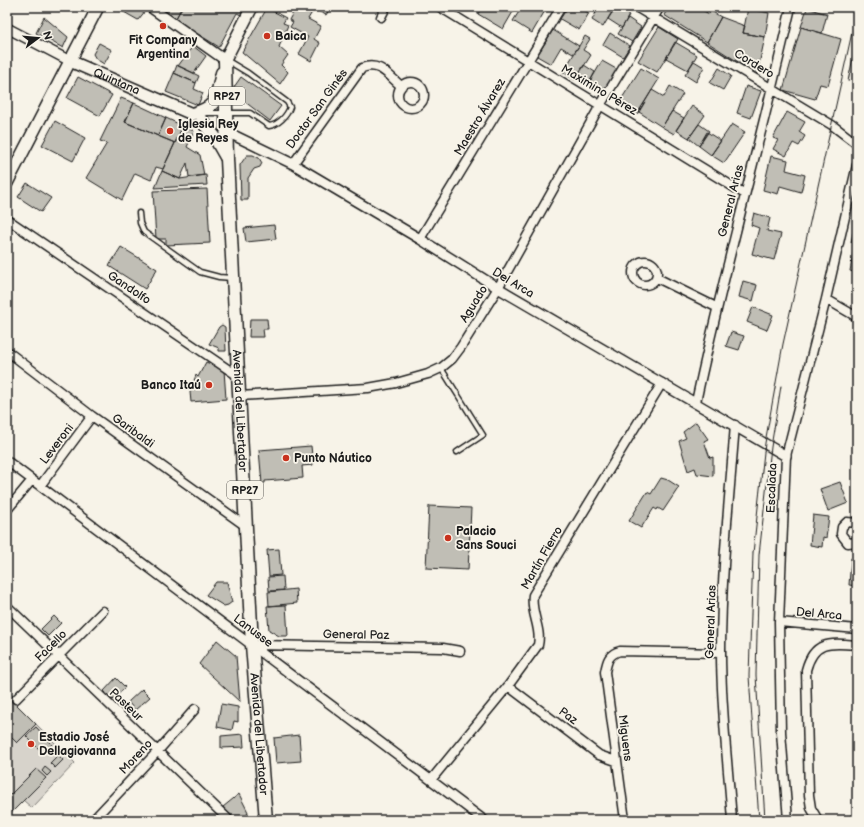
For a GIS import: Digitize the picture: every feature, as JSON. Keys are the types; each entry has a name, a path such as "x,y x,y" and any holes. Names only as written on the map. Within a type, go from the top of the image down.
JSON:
{"main road":[{"path":"7,183 98,7"},
{"name":"Avenida del Libertador","path":"252,7 225,60 227,159 252,645 266,820"},
{"name":"RP27","path":"192,114 206,110 213,103 225,60"},
{"name":"Quintana","path":"70,61 192,114 202,121 227,132"},
{"name":"RP27","path":"202,121 214,136 227,159"}],"street":[{"path":"150,7 225,60"},
{"path":"381,17 386,7"},
{"name":"Maximino Pérez","path":"440,7 528,62 601,104 745,194"},
{"name":"Maestro Álvarez","path":"420,239 561,7"},
{"name":"Cordero","path":"636,7 832,125 857,144"},
{"name":"Aguado","path":"239,396 368,388 417,378 441,368 452,359 498,288 601,104 660,7"},
{"name":"General Arias","path":"696,402 716,307 772,88 791,7"},
{"name":"Quintana","path":"7,28 70,61"},
{"name":"Doctor San Ginés","path":"293,164 362,68 370,64 378,67 401,86"},
{"name":"Del Arca","path":"227,132 293,164 420,239 498,288 696,402 786,456"},
{"name":"Escalada","path":"788,820 781,732 779,622 786,456 826,299 857,164"},
{"name":"Gandolfo","path":"7,219 238,376"},
{"path":"657,278 716,307"},
{"path":"826,299 857,317"},
{"name":"Garibaldi","path":"7,351 92,416 247,527"},
{"name":"Martín Fierro","path":"431,780 508,686 538,644 539,637 532,611 533,595 662,383"},
{"name":"Leveroni","path":"40,486 92,416"},
{"name":"General Arias","path":"732,820 721,653 727,516 735,425"},
{"name":"Lanusse","path":"7,461 484,820"},
{"path":"7,510 32,480"},
{"path":"857,523 847,522 841,530 844,541 852,543 857,542"},
{"name":"Pasteur","path":"7,606 229,820"},
{"name":"Facello","path":"16,699 103,611"},
{"name":"Del Arca","path":"779,622 857,629"},
{"path":"818,820 811,808 809,795 806,670 808,661 824,644 857,645"},
{"name":"General Paz","path":"252,645 443,648 460,651"},
{"name":"Miguens","path":"624,820 605,672 608,659 614,653 620,651 721,653"},
{"name":"Paz","path":"508,686 599,755 616,761"},
{"name":"Moreno","path":"93,820 195,709"}],"lane":[{"path":"192,114 227,112 250,113 269,126 276,125 288,111 290,106 287,102 248,73 225,60"},
{"path":"139,213 140,223 144,232 200,272 219,277 233,278"},
{"path":"441,368 483,435 457,452"}],"shaded area":[{"name":"Estadio José Dellagiovanna","path":"7,695 75,763 32,808 23,800 7,817"}],"building":[{"path":"115,7 141,7 146,10 138,20"},
{"path":"158,7 182,7 175,20"},
{"path":"182,7 243,7 241,15 237,13 219,47 175,20"},
{"path":"296,7 331,7 326,15 314,9 308,19 321,26 314,39 320,43 311,61 299,54 308,37 290,27 293,22 289,20"},
{"path":"482,7 508,7 514,10 503,29 478,14"},
{"path":"522,7 546,9 532,33 513,21"},
{"path":"568,7 578,7 589,13 579,30 560,19"},
{"path":"586,7 599,7 596,13"},
{"path":"599,7 608,7 613,10 603,27 592,20"},
{"path":"616,7 629,15 622,28 608,19"},
{"path":"669,7 697,7 709,14 711,11 721,17 707,42 664,15"},
{"path":"742,7 759,7 759,11"},
{"name":"Baica","path":"267,8 286,18 283,23 288,25 279,47 288,55 281,65 288,72 280,84 242,52"},
{"path":"748,8 769,13 765,37 743,33"},
{"path":"807,8 827,14 822,33 801,27"},
{"path":"44,17 68,37 63,48 36,33"},
{"path":"721,17 745,26 743,33 765,37 757,74 707,42"},
{"path":"628,18 641,27 632,42 618,34"},
{"path":"659,27 678,39 657,72 638,61"},
{"path":"801,27 841,39 828,86 820,84 815,99 783,90"},
{"path":"553,30 579,46 573,54 561,47 551,64 537,56"},
{"path":"610,33 630,46 623,57 603,45"},
{"path":"585,36 590,39 583,50 591,55 575,80 563,72"},
{"path":"675,42 697,55 688,70 666,58"},
{"path":"99,43 112,50 104,64 96,59 93,54"},
{"path":"193,46 206,56 194,73 178,66"},
{"path":"602,61 618,70 604,94 588,85"},
{"path":"694,61 704,67 696,82 685,75"},
{"path":"177,65 199,76 196,83 174,73"},
{"path":"584,65 595,72 590,81 578,74"},
{"path":"641,68 659,79 637,114 619,103"},
{"path":"719,68 731,76 723,90 710,83"},
{"path":"174,73 196,83 194,89 203,93 198,105 166,92"},
{"path":"78,77 112,95 100,116 67,98"},
{"path":"241,77 281,106 270,121 236,95 234,87"},
{"path":"670,86 683,94 662,127 639,112 652,90 664,97"},
{"path":"746,86 761,91 751,118 737,113"},
{"path":"121,98 134,103 125,122 175,143 163,169 156,167 151,180 135,173 122,200 86,178 107,143 100,141"},
{"path":"134,103 166,118 158,136 125,122"},
{"path":"692,106 705,115 689,138 676,130"},
{"path":"672,111 684,118 674,134 662,127"},
{"path":"787,112 805,122 799,132 805,136 799,146 793,143 786,156 773,149 778,140 773,138"},
{"name":"Iglesia Rey de Reyes","path":"166,118 183,126 175,143 158,136"},
{"path":"55,121 85,138 73,161 42,145"},
{"path":"699,124 709,131 699,146 689,138"},
{"path":"732,124 745,132 724,163 711,155"},
{"path":"183,126 194,131 187,147 200,155 204,175 189,177 187,163 180,179 162,171"},
{"path":"707,132 721,141 711,155 699,146"},
{"path":"7,154 12,157 7,166"},
{"path":"247,155 253,155 259,158 262,163 260,167 254,169 248,178 248,200 241,200 240,165"},
{"path":"771,156 788,160 786,170 805,175 801,192 780,186 778,194 763,190"},
{"path":"162,171 180,179 206,175 207,185 155,188"},
{"path":"27,183 51,198 41,212 18,197"},
{"path":"207,189 210,243 166,245 166,239 156,239 153,191"},
{"path":"754,213 770,218 767,231 781,234 774,260 752,254 759,228 751,225"},
{"path":"274,225 276,239 246,242 244,228"},
{"path":"853,233 857,233 857,244 851,242"},
{"path":"855,244 857,244 857,273 850,271"},
{"path":"121,247 157,269 145,289 109,266"},
{"path":"743,281 757,285 753,301 739,297"},
{"path":"857,284 857,296 852,294"},
{"path":"753,307 773,315 767,330 747,322"},
{"path":"250,319 267,319 268,329 263,329 264,337 249,337"},
{"path":"222,325 225,327 226,351 219,351 219,348 209,344 219,327"},
{"path":"731,332 744,336 739,350 726,346"},
{"name":"Banco Itaú","path":"206,362 224,370 226,399 191,402 190,392 196,375 198,377"},
{"path":"696,422 708,439 704,441 710,458 713,457 713,476 697,474 695,468 688,471 679,441 686,438 683,432"},
{"name":"Punto Náutico","path":"311,446 313,465 302,466 303,478 265,481 265,483 262,484 259,450"},
{"path":"661,478 668,480 679,487 663,511 658,508 657,510 654,508 641,528 629,521 647,492 651,494"},
{"path":"840,482 848,503 828,511 820,489"},
{"name":"Palacio Sans Souci","path":"429,506 471,508 468,570 426,568"},
{"path":"813,515 829,517 826,538 823,537 822,547 810,545"},
{"path":"279,549 281,575 269,576 267,550"},
{"path":"851,558 857,558 857,586 849,585"},
{"path":"283,576 284,590 269,591 268,577"},
{"path":"216,582 227,582 232,602 228,605 224,606 206,595"},
{"path":"296,589 297,603 269,606 268,592"},
{"path":"286,605 288,636 279,636 269,630 267,606"},
{"path":"54,616 61,623 48,636 41,629"},
{"path":"217,640 236,656 240,702 199,664"},
{"path":"116,678 125,687 113,700 104,691"},
{"path":"142,689 150,697 135,710 128,702"},
{"path":"7,695 36,724 17,743 7,733"},
{"path":"221,704 238,707 238,722 234,721 232,730 217,727"},
{"path":"36,727 52,744 43,753 26,736"},
{"path":"243,734 244,747 221,748 221,736"},
{"path":"299,735 301,761 276,763 274,738"},
{"path":"58,755 63,760 55,768 50,763"},
{"path":"45,767 51,772 47,776 42,771"},
{"path":"36,769 46,778 7,817 7,798"},
{"path":"239,794 248,812 245,820 235,820 223,807"}],"tram line":[{"path":"759,820 749,676 753,553 765,443 783,344 857,10"},
{"path":"848,81 857,39"},
{"path":"765,820 756,675 759,555 771,447 781,386"}],"place":[{"name":"Fit Company Argentina","path":"163,26"},
{"name":"Baica","path":"267,36"},
{"name":"Iglesia Rey de Reyes","path":"170,131"},
{"name":"Banco Itaú","path":"209,385"},
{"name":"Punto Náutico","path":"286,458"},
{"name":"Palacio Sans Souci","path":"448,538"},
{"name":"Estadio José Dellagiovanna","path":"31,744"}]}
